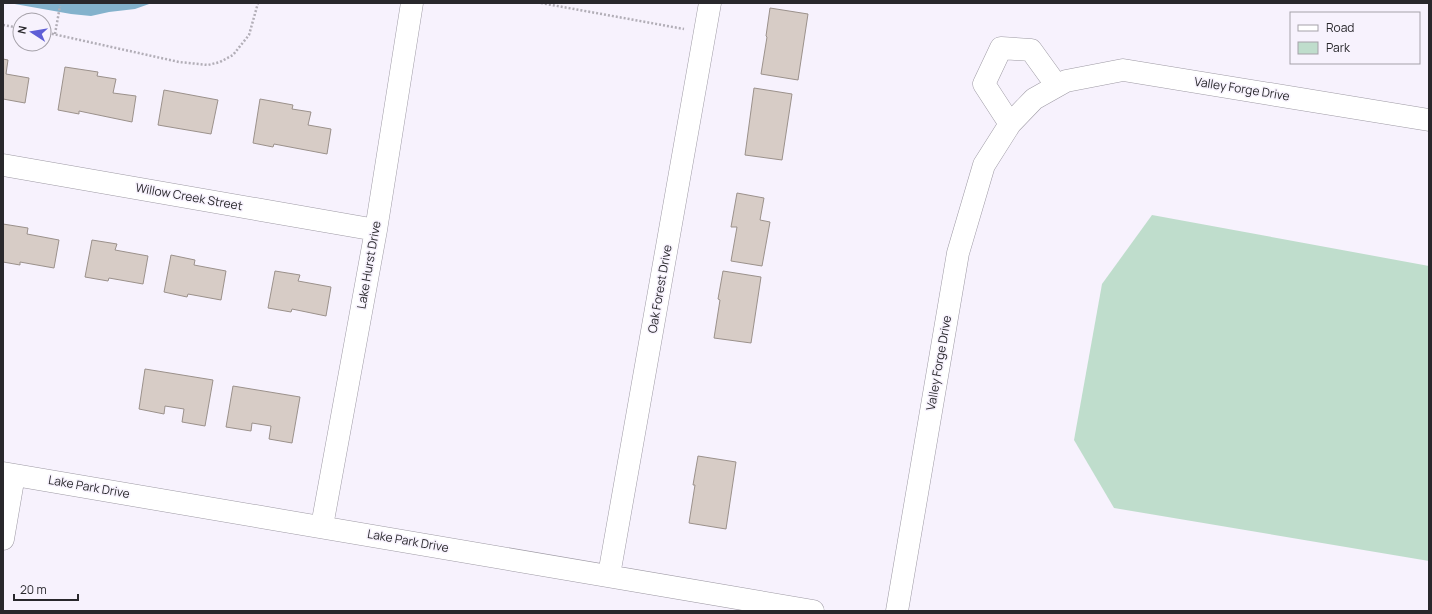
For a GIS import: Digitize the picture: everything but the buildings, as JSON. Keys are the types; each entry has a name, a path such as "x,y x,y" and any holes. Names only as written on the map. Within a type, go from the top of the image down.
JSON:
{"street":[{"name":"Lake Hurst Drive","path":"322,526 376,230 412,3"},
{"name":"Oak Forest Drive","path":"609,575 710,3"},
{"path":"1010,124 984,84 1001,48 1031,50 1057,86"},
{"name":"Valley Forge Drive","path":"897,611 958,253 984,165 1010,124 1034,99 1066,80 1123,70 1429,120"},
{"name":"Willow Creek Street","path":"3,165 376,230"},
{"name":"Lake Park Drive","path":"9,474 322,526 813,611"},
{"path":"3,539 9,474"}],"path":[{"path":"52,33 179,62 208,65 233,55 249,35 258,3"},
{"path":"541,3 705,33"},
{"path":"55,34 60,6"}],"green space":[{"path":"1152,215 1429,266 1429,561 1114,508 1074,440 1102,284"}],"water":[{"path":"9,3 152,3 135,9 91,16"}]}
